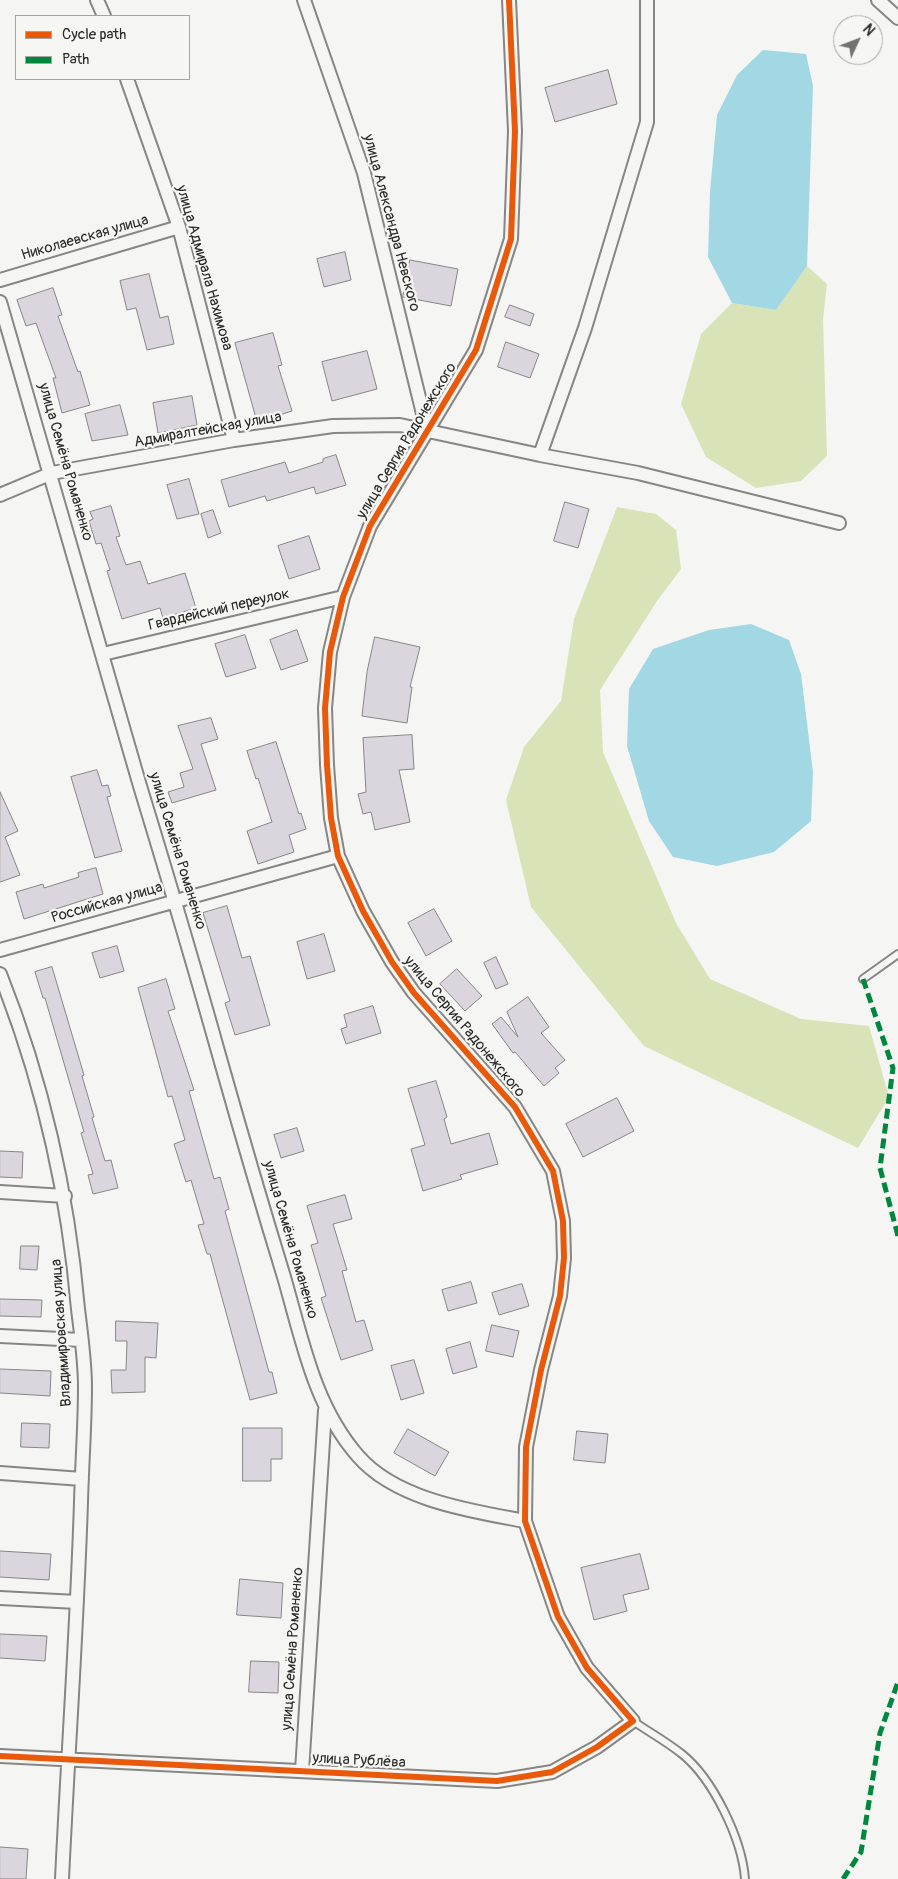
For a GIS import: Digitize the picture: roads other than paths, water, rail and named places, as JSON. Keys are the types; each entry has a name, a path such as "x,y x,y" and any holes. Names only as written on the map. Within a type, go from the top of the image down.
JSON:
{"street":[{"path":"97,0 104,15"},
{"name":"улица Александра Невского","path":"304,0 364,173 427,430"},
{"name":"улица Сергия Радонежского","path":"509,0 515,131 511,239 476,350 370,526 343,597 330,652 325,708 331,818 338,856 363,911 392,962 414,993 515,1107 553,1171 563,1221 562,1277 560,1296 541,1370 526,1447 525,1521 558,1617 587,1668 633,1721"},
{"path":"540,456 585,328 647,122 647,0"},
{"path":"878,0 898,18"},
{"name":"улица Адмирала Нахимова","path":"127,80 179,227 234,440"},
{"name":"Николаевская улица","path":"0,280 179,227"},
{"name":"улица Семёна Романенко","path":"0,302 176,900 247,1154 308,1360 325,1410 359,1458 381,1475 415,1494 468,1510 525,1521"},
{"name":"Адмиралтейская улица","path":"0,495 52,474 234,440 333,426 400,425 540,456 638,473 839,523"},
{"name":"Гвардейский переулок","path":"103,654 343,597"},
{"name":"Российская улица","path":"0,950 338,856"},
{"name":"Владимировская улица","path":"0,974 18,1019 42,1095 65,1196 85,1385 77,1602 62,1879"},
{"path":"0,1192 65,1196"},
{"path":"0,1336 81,1340"},
{"name":"улица Семёна Романенко","path":"302,1771 325,1410"},
{"path":"0,1473 82,1478"},
{"path":"0,1598 77,1602"},
{"name":"улица Рублёва","path":"0,1756 497,1780 552,1772 597,1747 633,1721"}],"lane":[{"path":"863,979 898,954"},
{"path":"633,1721 682,1754 713,1787 732,1830 745,1879"}],"water":[{"path":"763,50 806,54 813,86 807,266 776,310 732,303 708,257 710,192 717,115 737,75"},
{"path":"751,624 789,640 801,674 813,772 811,821 774,852 717,866 673,857 649,821 627,746 629,689 653,649 709,630"}]}
